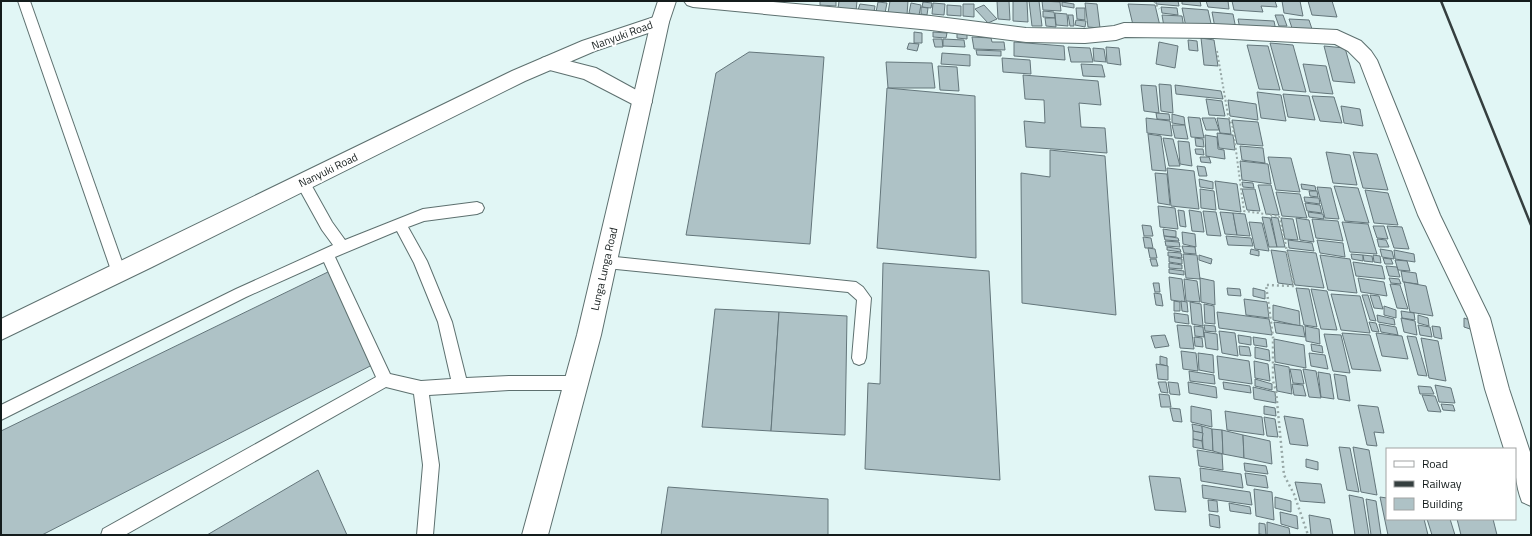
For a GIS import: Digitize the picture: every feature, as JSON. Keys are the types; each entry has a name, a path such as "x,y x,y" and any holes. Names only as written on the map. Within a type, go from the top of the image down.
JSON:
{"street":[{"name":"Lunga Lunga Road","path":"535,535 576,384 606,262 660,22 668,1"},
{"path":"693,1 931,23 1026,35 1085,36 1116,33 1124,30 1214,31 1337,38 1359,49 1368,60 1429,215 1479,318 1497,389 1531,493"},
{"name":"Nanyuki Road","path":"1,330 462,104 609,38 660,22"},
{"path":"549,64 589,73 642,102"}],"lane":[{"path":"24,1 119,273"},
{"path":"303,183 327,226 342,247"},
{"path":"1,413 241,293 342,247 423,215 477,208"},
{"path":"400,224 420,261 445,322 460,386"},
{"path":"327,254 385,380"},
{"path":"606,262 851,286 864,298 859,358"},
{"path":"109,535 385,380 421,388 509,382 576,384"},
{"path":"421,388 431,465 426,535"}],"path":[{"path":"1214,31 1228,115 1233,128 1244,211 1279,216 1294,286 1266,285 1273,337 1273,381 1276,391 1284,475 1294,494 1308,535"}],"building":[{"path":"820,1 836,1 836,6 820,5"},
{"path":"839,1 857,1 856,11 838,9"},
{"path":"890,1 908,1 907,15 888,13"},
{"path":"997,1 1009,1 1010,20 998,19"},
{"path":"1013,1 1027,1 1028,22 1013,21"},
{"path":"1029,1 1039,1 1042,26 1032,26"},
{"path":"1042,1 1060,2 1061,11 1043,10"},
{"path":"1156,1 1178,1 1179,6 1156,4"},
{"path":"1182,1 1200,1 1201,6 1182,4"},
{"path":"1206,1 1228,1 1229,9 1208,7"},
{"path":"1232,1 1275,1 1277,7 1261,6 1263,12 1234,10"},
{"path":"1282,1 1300,1 1303,16 1284,13"},
{"path":"1308,1 1332,1 1337,17 1312,15"},
{"path":"878,2 887,3 885,13 876,12"},
{"path":"923,2 932,3 931,8 922,7"},
{"path":"1062,2 1074,4 1074,8 1062,6"},
{"path":"911,3 921,5 919,15 909,13"},
{"path":"933,3 945,4 944,15 932,14"},
{"path":"1085,3 1097,4 1100,28 1088,27"},
{"path":"860,4 875,6 874,12 858,10"},
{"path":"963,4 974,4 974,17 963,16"},
{"path":"1128,4 1155,5 1160,26 1133,25"},
{"path":"947,5 961,6 961,16 947,15"},
{"path":"984,5 997,19 988,23 975,9"},
{"path":"921,7 928,8 927,15 921,14"},
{"path":"1161,7 1177,8 1178,15 1162,13"},
{"path":"1076,8 1085,8 1085,20 1077,19"},
{"path":"1182,8 1208,10 1212,28 1186,27"},
{"path":"1043,11 1054,12 1055,18 1043,17"},
{"path":"1212,12 1233,14 1236,29 1215,28"},
{"path":"1055,13 1067,14 1068,26 1056,25"},
{"path":"1068,15 1073,15 1074,26 1070,26"},
{"path":"1162,15 1182,16 1184,28 1164,27"},
{"path":"1275,15 1283,15 1287,26 1279,26"},
{"path":"1045,18 1055,18 1056,27 1046,26"},
{"path":"1238,19 1274,21 1276,31 1240,29"},
{"path":"1289,19 1309,20 1314,35 1294,34"},
{"path":"1076,20 1086,21 1085,27 1075,25"},
{"path":"914,32 922,33 922,43 914,43"},
{"path":"933,32 947,33 946,38 933,37"},
{"path":"957,33 967,33 967,39 957,38"},
{"path":"972,37 991,38 992,42 1004,42 1005,50 974,49"},
{"path":"1201,38 1214,40 1218,66 1204,65"},
{"path":"933,39 942,39 943,47 935,47"},
{"path":"943,39 964,40 965,47 943,46"},
{"path":"1188,40 1197,41 1198,51 1189,50"},
{"path":"1014,42 1064,46 1065,60 1014,56"},
{"path":"1159,42 1178,46 1175,68 1156,64"},
{"path":"909,43 919,44 917,51 907,49"},
{"path":"1270,43 1293,45 1306,92 1283,90"},
{"path":"1247,45 1268,46 1280,90 1259,89"},
{"path":"1324,46 1345,48 1355,83 1333,81"},
{"path":"1068,47 1090,48 1093,62 1071,62"},
{"path":"1106,47 1119,48 1121,65 1107,63"},
{"path":"1093,48 1104,49 1106,62 1094,61"},
{"path":"976,50 1001,51 1001,56 977,55"},
{"path":"749,52 824,57 810,244 686,235 716,73"},
{"path":"942,53 970,55 970,66 941,64"},
{"path":"1002,58 1030,60 1031,74 1003,72"},
{"path":"886,62 932,63 935,88 888,88"},
{"path":"1081,64 1102,65 1105,77 1083,76"},
{"path":"1303,64 1326,66 1333,94 1310,92"},
{"path":"938,66 957,67 959,91 940,90"},
{"path":"1023,75 1098,81 1101,105 1079,103 1081,127 1105,128 1107,153 1026,147 1024,121 1045,123 1044,100 1025,99"},
{"path":"1159,84 1171,85 1173,113 1161,111"},
{"path":"1141,85 1156,86 1159,113 1144,111"},
{"path":"1175,85 1221,91 1223,99 1176,94"},
{"path":"887,88 975,96 976,258 877,248"},
{"path":"1257,92 1281,95 1286,121 1261,118"},
{"path":"1283,94 1309,96 1315,120 1288,117"},
{"path":"1312,96 1334,97 1342,123 1320,121"},
{"path":"1206,99 1222,101 1225,116 1209,115"},
{"path":"1228,100 1256,104 1258,120 1230,116"},
{"path":"1341,106 1360,109 1363,126 1344,123"},
{"path":"1156,113 1169,114 1170,120 1157,119"},
{"path":"1172,114 1184,117 1185,125 1172,123"},
{"path":"1188,117 1200,118 1204,138 1191,137"},
{"path":"1146,118 1170,121 1172,136 1147,133"},
{"path":"1202,118 1215,118 1219,130 1206,130"},
{"path":"1217,118 1229,119 1231,134 1220,133"},
{"path":"1232,120 1258,122 1263,146 1237,144"},
{"path":"1172,125 1185,125 1188,139 1175,138"},
{"path":"1217,133 1233,135 1235,150 1219,148"},
{"path":"1148,134 1161,136 1166,171 1152,170"},
{"path":"1205,135 1217,137 1218,149 1224,150 1225,159 1206,156"},
{"path":"1163,138 1173,139 1180,166 1169,166"},
{"path":"1195,138 1203,139 1204,147 1196,146"},
{"path":"1178,141 1189,142 1192,166 1180,164"},
{"path":"1240,146 1263,148 1265,163 1242,160"},
{"path":"1195,149 1203,149 1204,155 1196,154"},
{"path":"1050,150 1105,156 1116,315 1022,303 1021,173 1050,177"},
{"path":"1326,152 1350,155 1357,185 1333,183"},
{"path":"1353,152 1377,154 1388,190 1363,188"},
{"path":"1200,157 1209,157 1211,163 1201,162"},
{"path":"1268,157 1291,158 1300,192 1276,190"},
{"path":"1240,161 1268,164 1271,184 1242,180"},
{"path":"1197,166 1205,167 1207,176 1199,176"},
{"path":"1167,168 1194,171 1199,209 1171,206"},
{"path":"1155,173 1167,174 1170,205 1158,203"},
{"path":"1199,179 1213,182 1213,189 1200,187"},
{"path":"1215,181 1237,184 1241,212 1219,209"},
{"path":"1242,182 1253,183 1254,188 1243,187"},
{"path":"1301,184 1315,186 1316,191 1302,189"},
{"path":"1258,185 1271,185 1279,215 1266,214"},
{"path":"1334,186 1358,188 1369,223 1345,221"},
{"path":"1317,187 1331,188 1339,219 1325,218"},
{"path":"1200,189 1214,191 1216,210 1201,208"},
{"path":"1242,189 1255,189 1260,211 1247,210"},
{"path":"1365,190 1388,193 1398,225 1374,223"},
{"path":"1309,191 1317,191 1318,197 1310,196"},
{"path":"1276,192 1300,194 1307,218 1282,216"},
{"path":"1304,197 1319,198 1320,204 1305,202"},
{"path":"1305,203 1320,205 1322,213 1307,211"},
{"path":"1158,206 1175,208 1178,229 1160,227"},
{"path":"1178,210 1184,211 1186,227 1180,226"},
{"path":"1189,210 1201,212 1204,232 1192,231"},
{"path":"1203,211 1216,212 1221,236 1207,235"},
{"path":"1220,212 1233,213 1237,235 1225,234"},
{"path":"1308,212 1323,214 1324,219 1309,217"},
{"path":"1233,213 1245,214 1250,236 1237,235"},
{"path":"1262,217 1270,218 1277,247 1269,247"},
{"path":"1271,217 1278,218 1285,247 1277,247"},
{"path":"1281,218 1293,219 1298,240 1285,239"},
{"path":"1296,218 1309,220 1314,242 1300,240"},
{"path":"1312,219 1338,221 1343,241 1316,238"},
{"path":"1249,222 1262,223 1269,251 1255,249"},
{"path":"1342,222 1368,224 1377,254 1350,252"},
{"path":"1142,225 1151,226 1153,236 1144,236"},
{"path":"1373,226 1384,226 1388,239 1377,238"},
{"path":"1387,226 1402,227 1409,249 1394,248"},
{"path":"1163,229 1176,231 1176,237 1164,236"},
{"path":"1182,232 1195,234 1196,247 1183,244"},
{"path":"1164,236 1178,238 1179,241 1165,240"},
{"path":"1226,236 1251,238 1253,246 1228,245"},
{"path":"1143,237 1151,238 1153,248 1145,248"},
{"path":"1377,239 1386,240 1389,247 1379,247"},
{"path":"1288,240 1312,243 1314,251 1289,248"},
{"path":"1317,240 1343,243 1345,257 1320,253"},
{"path":"1165,241 1179,242 1180,247 1166,246"},
{"path":"1182,246 1195,247 1196,254 1184,253"},
{"path":"1167,247 1180,249 1181,252 1167,250"},
{"path":"1148,248 1155,249 1157,258 1150,258"},
{"path":"1251,249 1259,251 1259,256 1250,254"},
{"path":"1380,249 1392,251 1394,259 1382,257"},
{"path":"1271,250 1286,252 1293,285 1278,283"},
{"path":"1287,250 1316,253 1324,288 1295,285"},
{"path":"1394,250 1414,254 1415,262 1395,259"},
{"path":"1168,252 1181,253 1182,258 1168,256"},
{"path":"1183,254 1197,255 1200,279 1186,278"},
{"path":"1351,254 1363,255 1363,261 1352,259"},
{"path":"1199,255 1212,259 1211,264 1199,260"},
{"path":"1320,255 1350,259 1357,293 1328,290"},
{"path":"1363,255 1372,256 1373,262 1364,261"},
{"path":"1373,255 1380,256 1381,263 1374,262"},
{"path":"1169,257 1182,259 1182,264 1169,262"},
{"path":"1383,258 1391,259 1393,264 1385,264"},
{"path":"1150,259 1156,259 1158,266 1152,266"},
{"path":"1395,260 1407,261 1410,271 1398,270"},
{"path":"1353,262 1382,266 1385,279 1356,276"},
{"path":"883,263 989,271 1000,480 865,469 868,383 880,384"},
{"path":"1169,263 1182,265 1182,269 1169,268"},
{"path":"1386,266 1397,267 1400,277 1389,276"},
{"path":"1169,269 1184,271 1184,275 1169,273"},
{"path":"332,270 376,363 42,535 1,535 1,431"},
{"path":"1401,271 1416,273 1418,284 1403,282"},
{"path":"1169,277 1182,279 1185,302 1171,300"},
{"path":"1200,278 1214,281 1215,305 1201,302"},
{"path":"1358,278 1384,282 1387,296 1361,292"},
{"path":"1389,278 1399,279 1401,284 1391,283"},
{"path":"1184,279 1197,281 1200,302 1186,301"},
{"path":"1404,282 1426,286 1433,316 1410,312"},
{"path":"1153,283 1159,283 1160,292 1155,292"},
{"path":"1390,284 1400,285 1408,309 1397,308"},
{"path":"1227,288 1240,289 1241,296 1228,295"},
{"path":"1253,288 1265,291 1265,299 1253,296"},
{"path":"1296,288 1309,289 1317,327 1304,325"},
{"path":"1311,289 1327,291 1337,330 1321,329"},
{"path":"1154,293 1161,294 1163,306 1156,305"},
{"path":"1331,294 1360,296 1370,333 1341,330"},
{"path":"1362,295 1368,295 1376,321 1370,320"},
{"path":"1370,295 1379,296 1383,309 1374,308"},
{"path":"1244,299 1267,302 1269,318 1246,315"},
{"path":"1174,301 1180,302 1180,311 1174,311"},
{"path":"1181,301 1187,302 1188,312 1182,311"},
{"path":"1190,302 1201,304 1203,326 1192,324"},
{"path":"1204,304 1214,306 1215,324 1205,323"},
{"path":"1273,305 1299,311 1300,326 1273,320"},
{"path":"1384,306 1396,310 1396,318 1384,315"},
{"path":"715,309 779,312 771,431 702,427"},
{"path":"1401,311 1414,313 1415,320 1402,318"},
{"path":"779,312 847,316 845,435 771,431"},
{"path":"1217,312 1269,319 1272,335 1219,328"},
{"path":"1174,313 1188,315 1189,324 1175,322"},
{"path":"1377,315 1394,319 1395,325 1378,322"},
{"path":"1418,315 1428,318 1429,326 1418,323"},
{"path":"1401,318 1415,321 1417,335 1404,332"},
{"path":"1464,318 1476,322 1476,331 1464,327"},
{"path":"1274,322 1303,326 1305,337 1276,333"},
{"path":"1369,322 1376,323 1379,332 1372,331"},
{"path":"1379,324 1396,327 1398,335 1381,332"},
{"path":"1177,325 1191,326 1194,349 1180,348"},
{"path":"1204,325 1215,326 1216,332 1205,331"},
{"path":"1418,325 1430,327 1432,337 1420,335"},
{"path":"1194,326 1203,327 1204,337 1195,336"},
{"path":"1305,326 1319,329 1320,344 1306,341"},
{"path":"1432,326 1440,327 1442,339 1434,337"},
{"path":"1219,331 1235,333 1238,356 1222,353"},
{"path":"1204,332 1217,334 1218,350 1206,348"},
{"path":"1342,333 1370,335 1381,371 1352,369"},
{"path":"1376,333 1402,336 1408,359 1382,356"},
{"path":"1324,334 1341,335 1350,373 1333,371"},
{"path":"1165,335 1169,346 1155,348 1151,336"},
{"path":"1238,335 1251,337 1251,345 1239,343"},
{"path":"1407,336 1416,337 1427,376 1418,375"},
{"path":"1194,337 1202,338 1203,347 1195,346"},
{"path":"1253,337 1266,339 1267,347 1254,345"},
{"path":"1421,338 1438,341 1446,381 1429,378"},
{"path":"1274,339 1304,345 1306,368 1275,362"},
{"path":"1311,344 1322,346 1323,353 1312,351"},
{"path":"1239,346 1249,347 1251,356 1240,355"},
{"path":"1255,347 1269,350 1270,361 1255,358"},
{"path":"1181,351 1196,353 1198,371 1183,369"},
{"path":"1198,353 1213,355 1214,373 1199,370"},
{"path":"1309,353 1325,355 1328,369 1311,366"},
{"path":"1160,356 1167,358 1167,366 1160,364"},
{"path":"1217,356 1249,361 1252,384 1219,379"},
{"path":"1254,361 1268,364 1270,381 1255,378"},
{"path":"1156,364 1168,366 1168,380 1158,379"},
{"path":"1274,364 1289,367 1292,394 1277,391"},
{"path":"1290,369 1301,370 1304,384 1293,383"},
{"path":"1303,369 1316,371 1321,398 1309,397"},
{"path":"1189,371 1214,375 1215,384 1190,381"},
{"path":"1318,372 1330,374 1334,399 1321,397"},
{"path":"1334,374 1346,376 1350,401 1338,399"},
{"path":"1255,379 1272,384 1272,390 1255,386"},
{"path":"1158,382 1166,382 1168,393 1161,392"},
{"path":"1168,382 1178,383 1180,395 1170,394"},
{"path":"1188,382 1216,387 1217,398 1189,393"},
{"path":"1223,382 1250,386 1251,393 1224,389"},
{"path":"1292,384 1303,385 1306,396 1294,395"},
{"path":"1435,385 1451,388 1455,403 1439,402"},
{"path":"1418,386 1431,387 1434,394 1420,394"},
{"path":"1253,387 1275,392 1276,403 1254,399"},
{"path":"1159,394 1169,395 1171,407 1161,407"},
{"path":"1422,395 1435,396 1441,412 1428,411"},
{"path":"1441,404 1453,405 1455,411 1443,410"},
{"path":"1358,405 1378,407 1384,433 1374,432 1377,446 1367,445"},
{"path":"1191,406 1211,410 1212,427 1191,422"},
{"path":"1264,406 1275,408 1276,416 1264,414"},
{"path":"1170,408 1180,409 1182,422 1173,421"},
{"path":"1225,411 1262,417 1264,435 1227,430"},
{"path":"1284,416 1303,419 1308,446 1290,444"},
{"path":"1264,417 1275,419 1278,437 1267,436"},
{"path":"1192,424 1202,426 1203,433 1193,431"},
{"path":"1202,426 1212,429 1213,451 1203,449"},
{"path":"1212,429 1222,430 1223,454 1213,451"},
{"path":"1222,430 1243,435 1244,458 1223,454"},
{"path":"1193,431 1203,433 1202,441 1193,439"},
{"path":"1243,435 1270,441 1272,464 1244,458"},
{"path":"1193,439 1202,441 1203,449 1193,447"},
{"path":"1339,447 1350,448 1359,492 1347,490"},
{"path":"1353,447 1369,450 1377,495 1361,492"},
{"path":"1197,450 1222,454 1223,470 1199,466"},
{"path":"1306,459 1318,462 1318,470 1306,467"},
{"path":"1244,463 1266,466 1268,474 1245,471"},
{"path":"1200,468 1241,474 1243,488 1201,481"},
{"path":"318,470 347,535 207,535"},
{"path":"1245,473 1266,476 1268,488 1247,485"},
{"path":"1149,476 1180,478 1186,512 1155,510"},
{"path":"1295,482 1321,484 1325,503 1300,501"},
{"path":"1202,485 1250,492 1252,505 1203,498"},
{"path":"668,487 828,499 828,535 661,535"},
{"path":"1254,489 1272,492 1274,520 1256,516"},
{"path":"1349,495 1363,498 1369,535 1355,535"},
{"path":"1275,497 1291,501 1291,512 1275,508"},
{"path":"1380,497 1386,498 1386,520 1424,520 1428,535 1388,535"},
{"path":"1366,499 1376,501 1381,535 1371,535"},
{"path":"1208,500 1217,501 1218,512 1209,511"},
{"path":"1229,503 1250,507 1251,514 1230,511"},
{"path":"1280,512 1297,516 1298,529 1281,524"},
{"path":"1209,514 1219,516 1220,528 1210,526"},
{"path":"1309,515 1330,519 1333,535 1311,535"},
{"path":"1427,520 1450,520 1455,535 1432,535"},
{"path":"1457,520 1493,520 1497,535 1461,535"},
{"path":"1267,522 1289,528 1290,535 1267,535"},
{"path":"1259,523 1265,524 1266,535 1259,534"}],"railway":[{"path":"1441,1 1531,225"}]}
